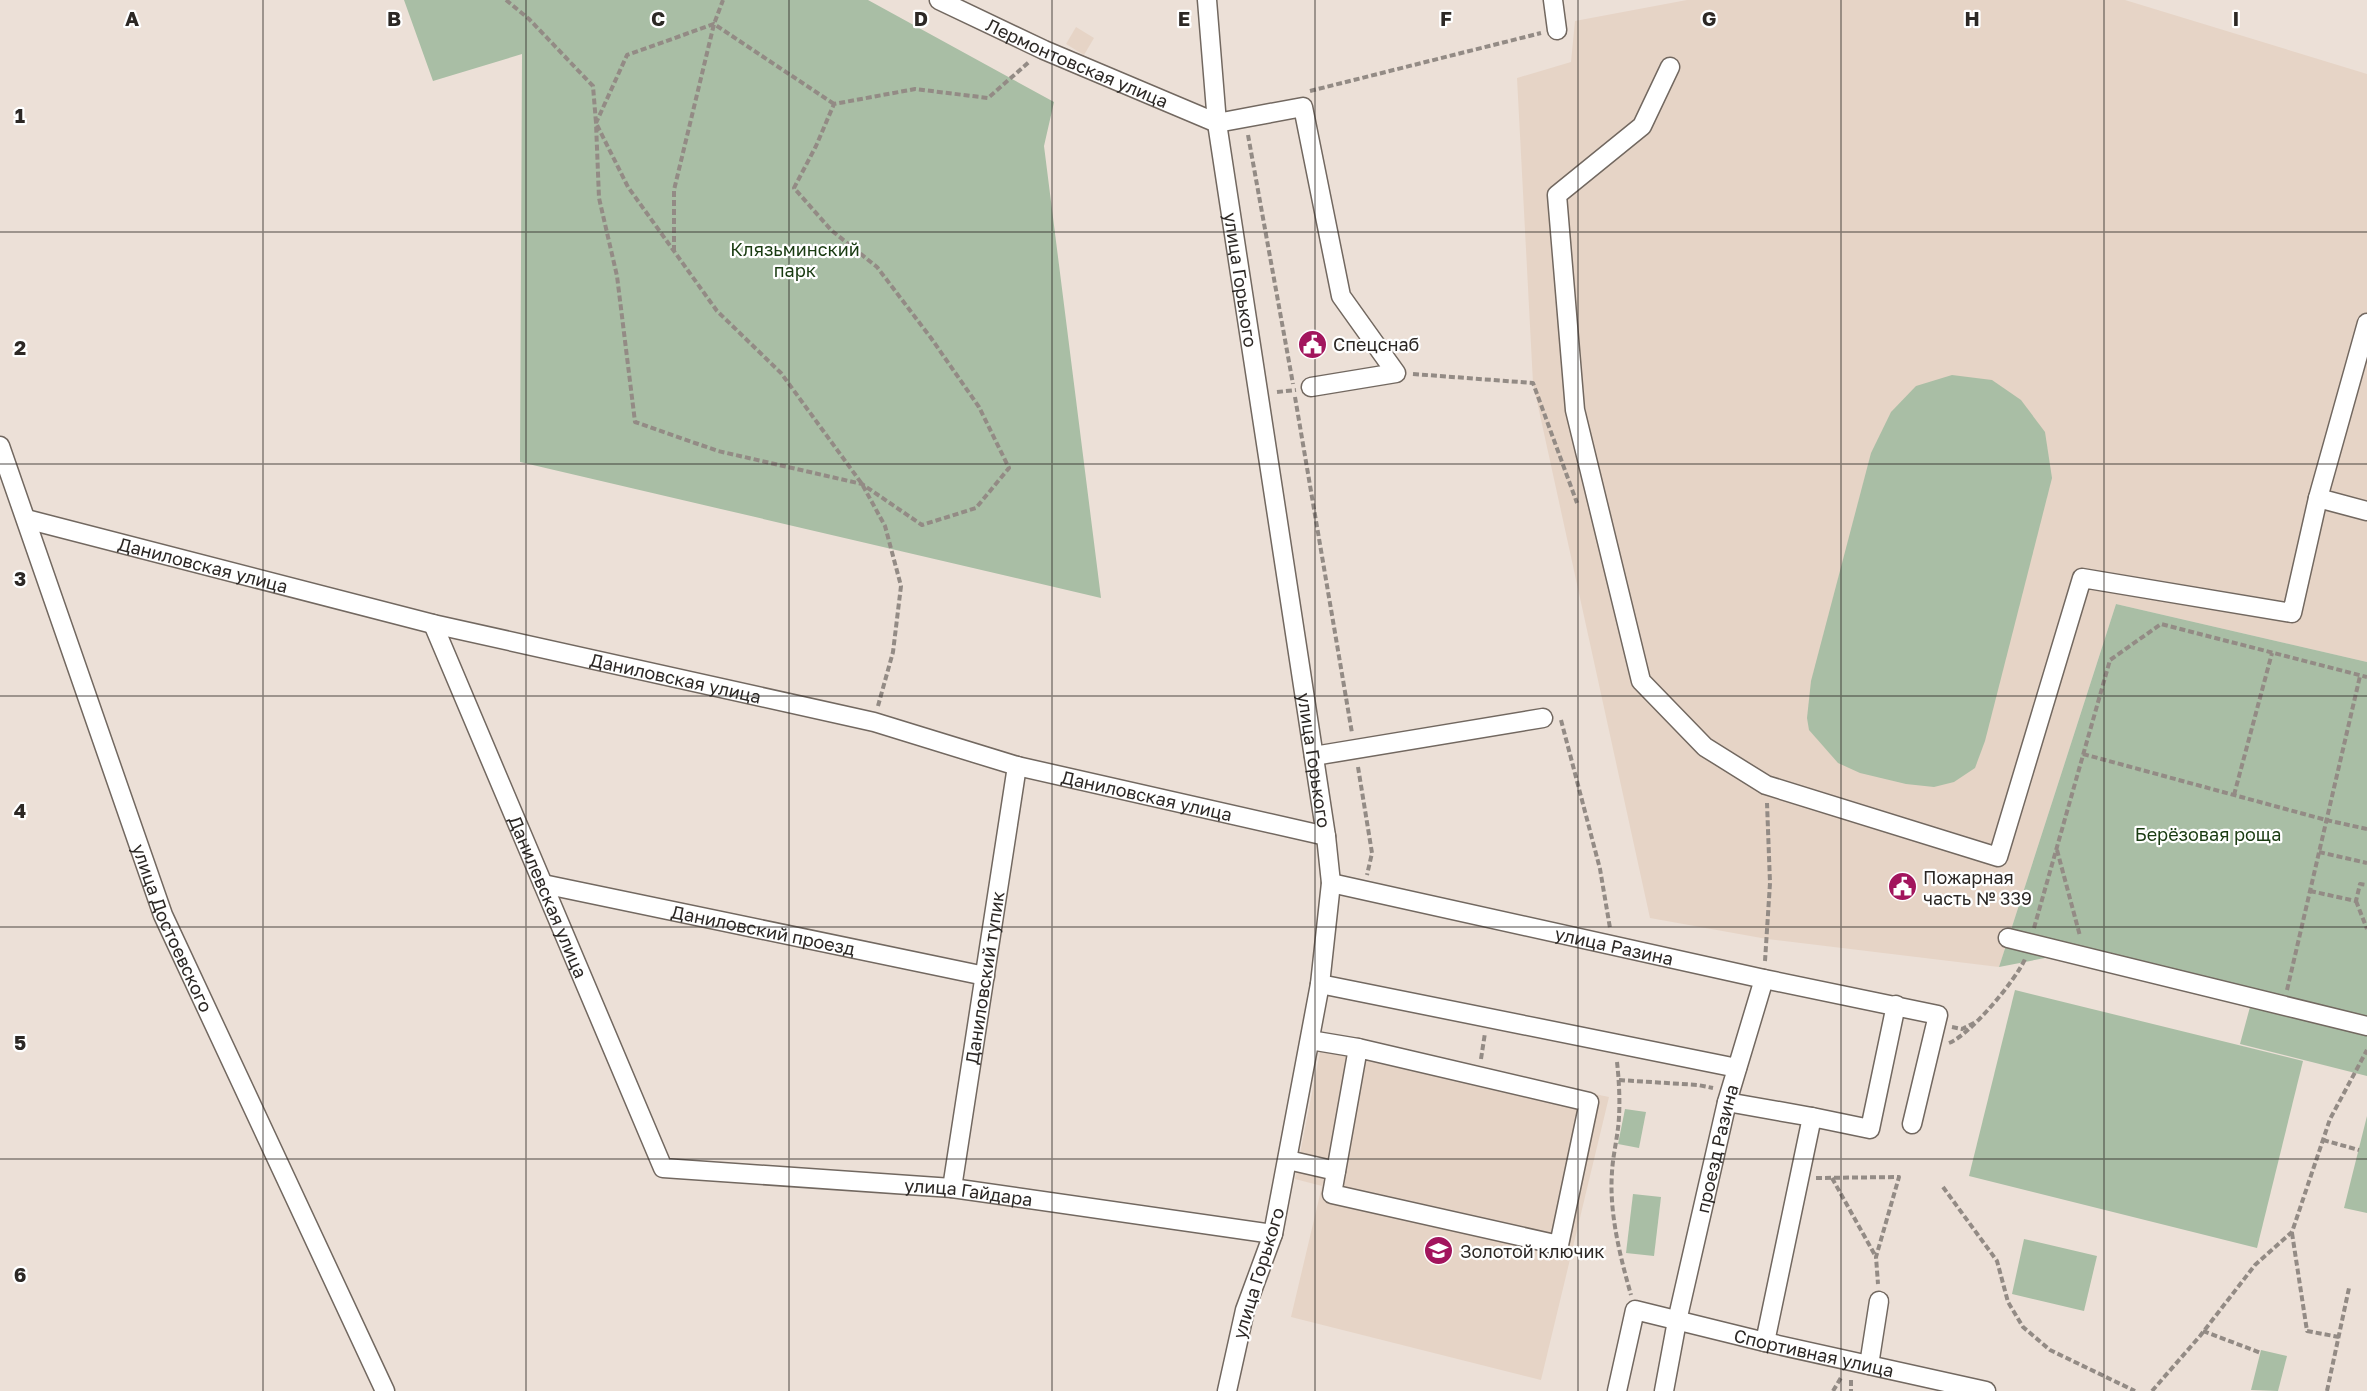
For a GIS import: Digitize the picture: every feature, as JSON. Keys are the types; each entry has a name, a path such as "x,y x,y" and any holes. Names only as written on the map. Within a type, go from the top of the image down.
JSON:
{"street":[{"name":"Лермонтовская улица","path":"939,0 1044,50 1217,123"},
{"name":"улица Горького","path":"1207,0 1217,123 1314,756 1331,883 1320,984 1273,1234 1245,1310 1227,1391"},
{"path":"1553,0 1557,30"},
{"path":"1670,67 1642,126 1557,195 1575,410 1641,681 1705,747 1766,785 1998,857 2082,578 2292,613 2318,498 2367,323"},
{"path":"1217,123 1303,107 1341,296 1396,373 1303,389"},
{"name":"улица Достоевского","path":"1,452 163,915 385,1391"},
{"path":"2318,498 2367,511"},
{"name":"Даниловская улица","path":"26,519 433,624 873,722 1017,766 1326,836"},
{"name":"Данилевская улица","path":"433,624 663,1168"},
{"path":"1314,756 1543,718"},
{"name":"Даниловский тупик","path":"952,1188 1017,766"},
{"name":"улица Разина","path":"1331,883 1938,1015 1912,1124"},
{"name":"Даниловский проезд","path":"543,884 985,976"},
{"path":"2008,938 2367,1026"},
{"name":"проезд Разина","path":"1664,1391 1724,1096 1737,1068 1764,979"},
{"path":"1320,984 1737,1068"},
{"path":"1724,1096 1870,1129 1896,1005"},
{"path":"1310,1040 1358,1048 1589,1102 1559,1245 1332,1194 1358,1048"},
{"path":"1765,1342 1812,1117"},
{"path":"1288,1160 1336,1171"},
{"name":"улица Гайдара","path":"663,1168 952,1188 1273,1234"},
{"path":"1869,1365 1879,1301"},
{"path":"1617,1391 1635,1310 1677,1321"},
{"name":"Спортивная улица","path":"1677,1321 1986,1391"}],"path":[{"path":"506,0 529,19 593,86 599,198 617,276 635,423 718,451 862,484 922,525 976,508 1009,468 979,407 877,267 831,230 794,188 816,146 834,104"},
{"path":"674,251 674,190 714,24 723,0"},
{"path":"596,123 627,55 714,24"},
{"path":"714,24 834,104 915,89 988,98 1044,50"},
{"path":"1307,92 1557,30"},
{"path":"1245,118 1303,389 1372,853 1364,890"},
{"path":"596,123 628,187 717,311 781,373 862,484 885,526 900,586 893,652 873,722"},
{"path":"1396,373 1533,383 1578,505"},
{"path":"1259,395 1303,389"},
{"path":"2024,962 2110,660 2161,624 2367,677"},
{"path":"2234,795 2272,653"},
{"path":"2287,988 2360,676"},
{"path":"1543,718 1560,715 1600,869 1613,945"},
{"path":"2083,754 2367,829"},
{"path":"1764,979 1770,883 1766,785"},
{"path":"2056,849 2080,936"},
{"path":"2319,852 2367,863"},
{"path":"2367,885 2360,884 2356,901 2367,929"},
{"path":"2310,891 2356,901"},
{"path":"1480,1070 1487,1018"},
{"path":"1614,1043 1619,1080 1619,1119 1612,1174 1615,1222 1621,1262 1635,1310"},
{"path":"2338,1337 2307,1331 2292,1232 2330,1119 2367,1050"},
{"path":"1619,1080 1698,1085 1724,1096"},
{"path":"2323,1140 2359,1150"},
{"path":"1800,1178 1899,1177 1876,1257 1879,1301"},
{"path":"1832,1178 1876,1257"},
{"path":"1943,1187 1997,1261 2008,1302 2023,1327 2050,1350 2124,1388 2135,1391"},
{"path":"2152,1391 2204,1331 2255,1264 2292,1232"},
{"path":"2327,1391 2349,1288"},
{"path":"2204,1331 2261,1353"}],"shaded area":[{"path":"1687,0 2125,0 2367,74 2367,662 2116,604 1999,967 1767,939 1650,918 1533,383 1517,78 1571,62 1575,21"},
{"path":"1076,27 1094,38 1084,55 1066,44"},
{"name":"Золотой ключик","path":"1323,1037 1609,1097 1541,1380 1291,1317 1322,1186 1295,1179"}],"green space":[{"name":"Клязьминский парк","path":"404,0 868,0 1054,102 1044,146 1101,598 520,462 522,54 433,81"},
{"path":"1952,375 1992,380 2021,400 2045,432 2052,478 1985,741 1975,768 1954,782 1934,787 1906,784 1860,773 1838,763 1809,730 1807,718 1811,681 1871,453 1891,412 1916,386"},
{"name":"Берёзовая роща","path":"2116,604 2367,662 2367,1076 2240,1044 2250,1007 2050,957 1999,967"},
{"path":"2015,990 2303,1061 2257,1248 1969,1176"},
{"path":"1625,1109 1646,1112 1639,1148 1618,1144"},
{"path":"2367,1116 2367,1213 2344,1208"},
{"path":"1633,1194 1661,1197 1654,1256 1626,1253"},
{"path":"2024,1239 2097,1256 2084,1311 2012,1294"},
{"path":"2261,1350 2287,1356 2278,1391 2251,1390"}],"place":[{"name":"Спецснаб","path":"1312,344"},
{"name":"Пожарная часть № 339","path":"1902,887"},
{"name":"Золотой ключик","path":"1439,1251"}]}
